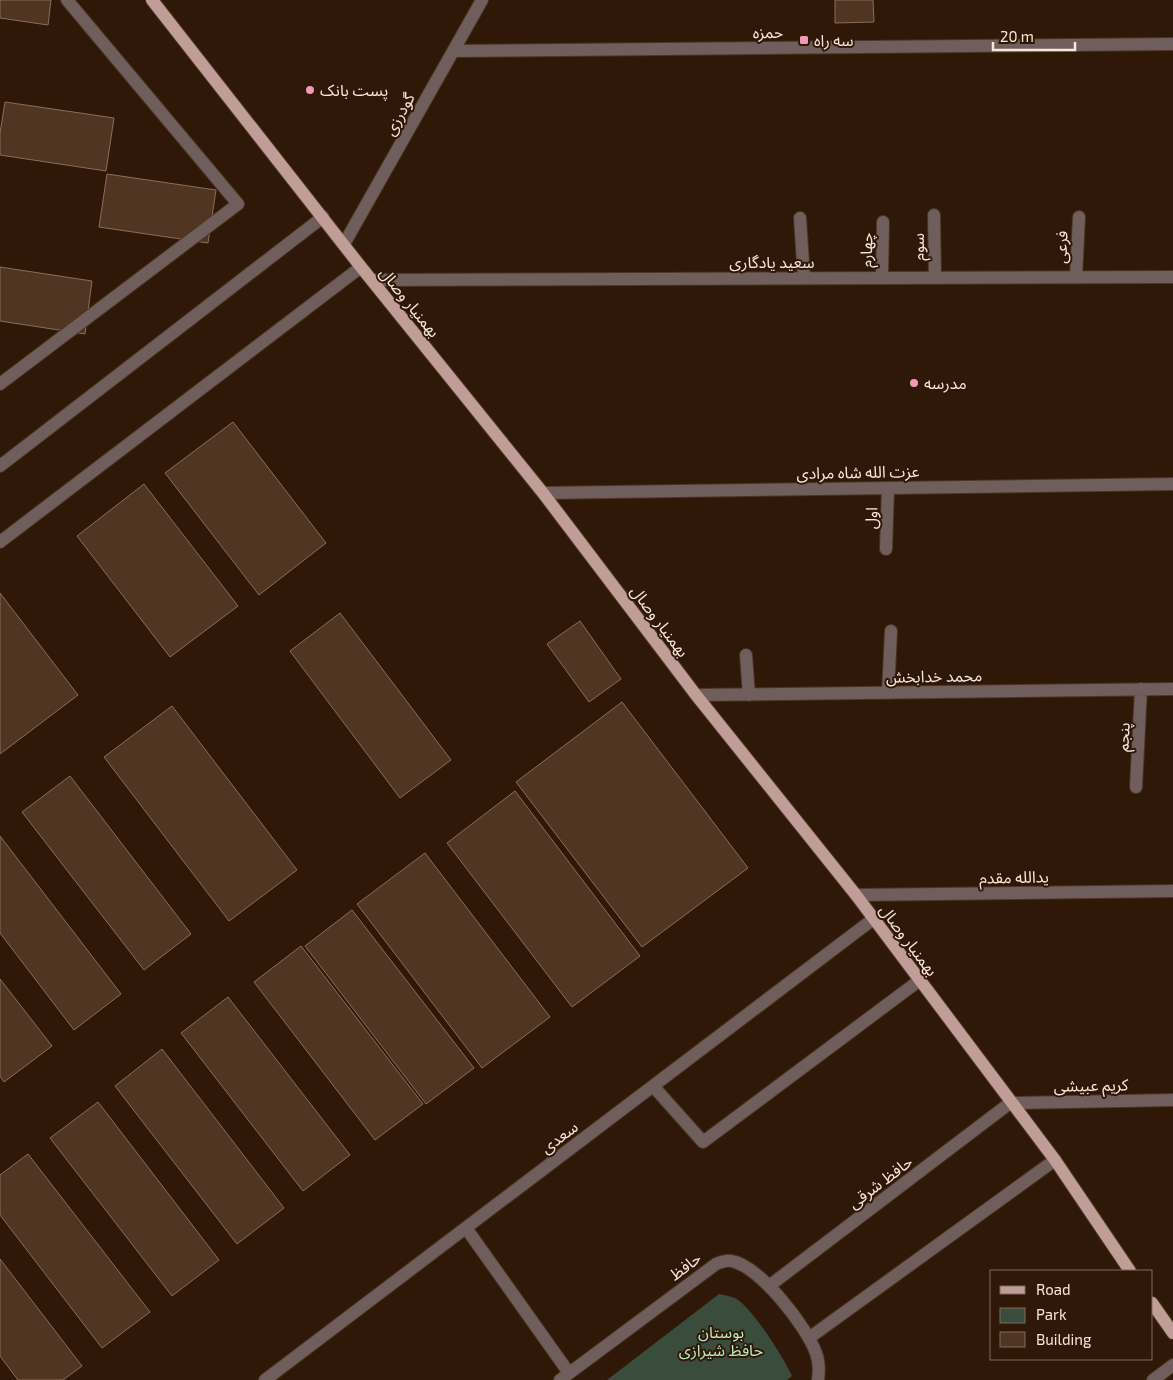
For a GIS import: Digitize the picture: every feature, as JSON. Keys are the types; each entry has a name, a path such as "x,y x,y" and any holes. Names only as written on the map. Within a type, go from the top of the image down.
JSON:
{"main road":[{"name":"بهمنیار وصال","path":"152,0 361,267 543,493 696,696 856,896 872,920 920,980 1054,1160 1129,1270"},
{"path":"1153,1305 1173,1333"}],"street":[{"path":"0,384 238,204 67,0"},
{"name":"گودرزی","path":"344,244 482,0"},
{"name":"حمزه","path":"453,51 1173,44"},
{"name":"سوم","path":"934,215 935,278"},
{"path":"0,466 323,217"},
{"name":"فرعی","path":"1076,278 1079,217"},
{"path":"800,218 804,278"},
{"name":"چهارم","path":"882,278 883,222"},
{"path":"0,542 361,267"},
{"name":"سعید یادگاری","path":"372,280 1173,277"},
{"name":"عزت الله شاه مرادی","path":"543,493 1173,484"},
{"name":"اول","path":"886,549 888,488"},
{"path":"888,693 891,631"},
{"path":"746,655 749,695"},
{"name":"پنجم","path":"1136,787 1141,689"},
{"name":"محمد خدابخش","path":"696,696 1173,689"},
{"name":"یدالله مقدم","path":"856,896 1173,891"},
{"name":"سعدی","path":"265,1380 872,920"},
{"path":"653,1086 702,1142 920,980"},
{"name":"کریم عبیشی","path":"1010,1103 1173,1100"},
{"name":"حافظ شرقی","path":"769,1286 1010,1103"},
{"path":"809,1338 1054,1160"},
{"path":"466,1228 565,1377"},
{"name":"حافظ","path":"565,1377 716,1264 730,1260 750,1268 769,1286 809,1338 817,1355 818,1380"},
{"path":"1153,1380 1173,1365"}],"green space":[{"name":"بوستان حافظ شیرازی","path":"719,1294 735,1298 750,1311 775,1346 792,1376 787,1380 607,1380"}],"building":[{"path":"0,0 51,0 48,25 0,18"},
{"path":"835,0 873,0 874,22 835,23"},
{"path":"5,102 114,118 106,171 0,155 0,133"},
{"path":"107,174 216,190 208,243 99,227"},
{"path":"0,267 92,281 85,334 0,321"},
{"path":"233,422 326,543 259,595 165,473"},
{"path":"144,484 238,606 170,657 77,536"},
{"path":"0,593 78,695 0,754"},
{"path":"340,613 451,760 400,798 290,651"},
{"path":"580,621 621,679 589,702 547,644"},
{"path":"622,702 748,868 642,947 516,782"},
{"path":"172,706 297,870 229,921 104,757"},
{"path":"70,776 191,934 144,970 22,812"},
{"path":"515,791 640,956 572,1007 447,843"},
{"path":"0,836 121,994 74,1030 0,933"},
{"path":"425,853 550,1017 482,1068 357,904"},
{"path":"352,910 474,1068 426,1104 305,946"},
{"path":"301,946 423,1104 375,1140 254,982"},
{"path":"0,979 52,1046 4,1082 0,1076"},
{"path":"228,997 350,1155 303,1191 181,1033"},
{"path":"162,1049 284,1208 237,1244 115,1086"},
{"path":"98,1102 219,1260 172,1296 50,1138"},
{"path":"28,1154 150,1312 102,1348 0,1215 0,1175"},
{"path":"0,1259 82,1366 63,1380 18,1380 0,1356"}],"place":[{"name":"سه راه","path":"804,40"},
{"name":"پست بانک","path":"310,90"},
{"name":"مدرسه","path":"914,383"}]}
